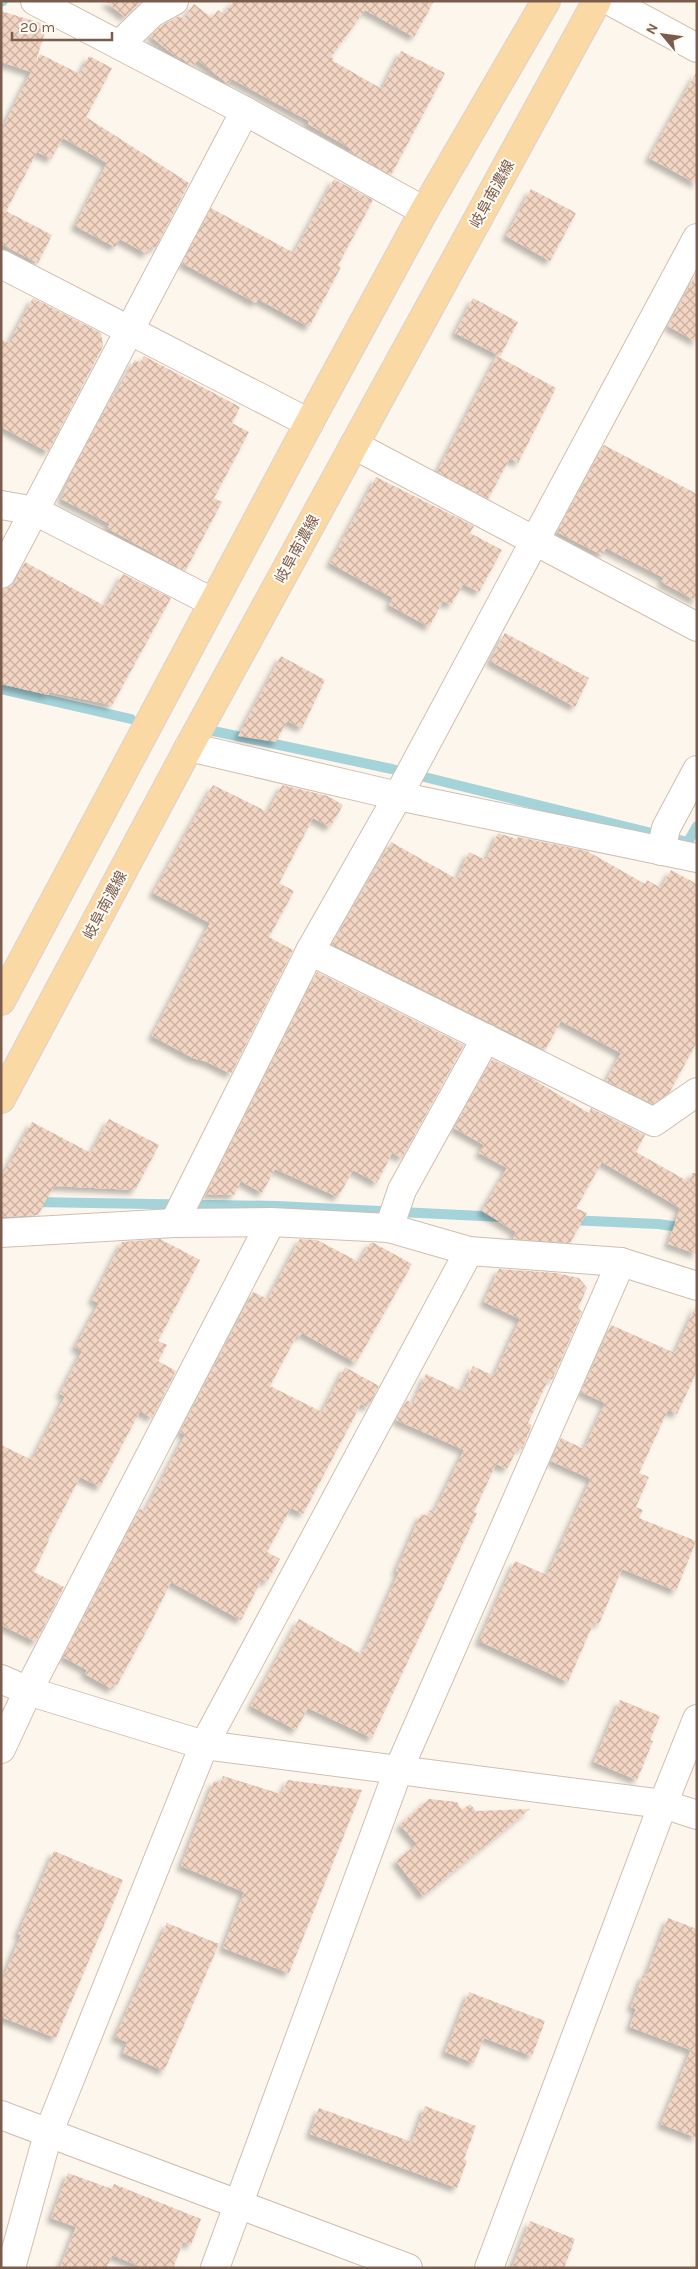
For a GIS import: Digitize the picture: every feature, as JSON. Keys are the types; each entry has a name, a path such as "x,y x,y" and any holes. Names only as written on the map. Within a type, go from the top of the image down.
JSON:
{"main road":[{"path":"1,1001 308,423 424,211 546,1"},
{"name":"岐阜南濃線","path":"1,1099 189,747 597,1"}],"street":[{"path":"35,1 245,111 424,211"},
{"path":"120,44 152,13 174,1"},
{"path":"610,1 697,48"},
{"path":"1,574 245,111"},
{"path":"174,1222 310,951 398,796 697,238"},
{"path":"1,264 308,423"},
{"path":"354,445 697,627"},
{"path":"1,505 35,511 212,602"},
{"path":"189,747 398,796 697,858"},
{"path":"661,851 666,828 697,770"},
{"path":"310,951 654,1122 697,1092"},
{"path":"389,1228 402,1190 486,1038"},
{"path":"1,1233 174,1222 271,1222 389,1228 469,1251 621,1262 697,1286"},
{"path":"1,1749 28,1691 271,1222"},
{"path":"11,2268 48,2134 204,1745 469,1251"},
{"path":"215,2268 398,1771 621,1262"},
{"path":"1,1678 28,1691 204,1745 663,1804 697,1815"},
{"path":"489,2268 663,1804 697,1719"},
{"path":"1,2115 408,2268"}],"building":[{"path":"105,1 142,1 125,17"},
{"path":"234,1 434,1 414,37 365,10 331,57 334,59 333,61 382,89 401,51 445,73 391,175 349,151 350,148 308,124 309,121 232,79 228,84 198,60 192,66 180,57 179,59 150,36 161,26 179,16 183,19 194,4 212,18 218,10 224,14"},
{"path":"1,11 47,25 34,67 40,54 80,74 89,56 112,68 86,117 189,183 155,249 151,246 147,254 120,239 115,247 75,226 107,163 63,138 51,159 37,152 6,211 52,235 38,263 1,244 1,131 31,72 1,62"},
{"path":"697,71 697,184 649,158"},
{"path":"334,179 373,200 338,265 341,267 309,327 258,299 256,303 182,263 211,208 294,253"},
{"path":"531,189 576,213 550,261 506,236"},
{"path":"697,272 697,342 668,326"},
{"path":"33,298 101,333 103,346 48,452 1,427 1,339 9,343"},
{"path":"473,298 518,322 500,356 455,333"},
{"path":"144,356 240,407 232,423 249,432 214,498 222,502 185,571 107,528 110,524 61,499 75,466 113,395 113,398 135,360 140,363"},
{"path":"497,356 556,388 518,463 510,458 488,499 437,472"},
{"path":"604,445 697,494 697,601 661,582 664,578 606,548 602,555 557,532"},
{"path":"376,477 474,526 470,533 502,550 479,592 463,584 451,605 443,601 429,627 389,605 393,598 330,563"},
{"path":"25,562 105,606 123,574 171,598 112,705 49,692 48,695 1,684 1,590 15,582"},
{"path":"505,633 589,678 575,707 490,661"},
{"path":"281,656 325,680 302,728 287,721 276,742 238,736"},
{"path":"213,785 268,812 282,785 328,796 343,805 330,827 313,818 279,883 294,891 269,937 293,950 231,1074 207,1062 193,1058 152,1036 210,923 153,893"},
{"path":"498,833 517,839 518,837 587,851 645,884 647,880 661,888 671,870 697,884 697,1042 669,1093 653,1104 606,1081 621,1053 561,1021 545,1050 332,944 391,842 457,879 469,852 486,860"},
{"path":"317,972 464,1045 402,1158 392,1153 377,1183 353,1170 338,1197 275,1169 262,1193 241,1181 234,1195 206,1194"},
{"path":"492,1059 531,1078 589,1113 591,1108 645,1135 636,1152 689,1182 692,1173 697,1173 697,1254 668,1244 680,1208 602,1162 576,1208 587,1213 570,1243 513,1239 516,1232 482,1211 507,1168 479,1153 484,1145 454,1128"},
{"path":"109,1119 159,1145 135,1190 54,1186 38,1215 1,1217 1,1178 32,1122 91,1153"},
{"path":"160,1239 200,1260 158,1341 167,1345 158,1361 176,1371 152,1418 140,1411 100,1487 80,1477 48,1539 34,1572 64,1587 36,1642 1,1625 1,1445 32,1460 65,1396 60,1394 82,1351 75,1347 99,1303 92,1300 122,1242"},
{"path":"300,1239 317,1240 359,1262 370,1243 374,1243 412,1264 356,1363 302,1333 299,1337 297,1335 270,1386 322,1412 345,1367 379,1386 368,1407 361,1404 303,1514 291,1508 267,1552 280,1559 267,1582 262,1579 241,1620 171,1582 117,1685 115,1684 112,1689 85,1674 87,1670 63,1657 140,1509 145,1511 185,1435 180,1432 253,1292 268,1299"},
{"path":"499,1269 556,1273 579,1278 587,1288 578,1308 582,1312 552,1380 549,1378 528,1423 532,1425 522,1449 518,1447 507,1469 496,1464 474,1512 477,1513 372,1738 308,1708 296,1730 251,1706 299,1619 361,1654 365,1649 399,1572 396,1571 421,1514 427,1516 430,1510 434,1512 464,1450 396,1420 407,1400 413,1404 426,1374 462,1391 473,1366 494,1376 520,1319 484,1302"},
{"path":"697,1303 697,1371 677,1414 668,1410 639,1473 649,1477 636,1507 643,1510 639,1518 696,1541 676,1591 622,1569 599,1624 594,1622 568,1682 479,1641 515,1561 547,1575 591,1479 551,1461 561,1438 584,1449 605,1403 581,1392 611,1325 675,1353"},
{"path":"620,1700 660,1716 650,1740 653,1741 637,1780 594,1762"},
{"path":"223,1776 281,1794 288,1780 362,1790 289,1973 223,1948 244,1892 181,1866 214,1781 220,1783"},
{"path":"429,1799 457,1802 462,1810 470,1804 476,1811 530,1809 423,1896 396,1861 417,1844 400,1825"},
{"path":"54,1851 123,1880 56,2038 1,2017 1,1983 21,1935 18,1934"},
{"path":"668,1918 697,1929 697,2138 661,2124 691,2050 630,2027 636,2009 631,2007 643,1975 646,1976"},
{"path":"167,1923 219,1944 164,2071 123,2053 127,2042 115,2037"},
{"path":"469,1992 545,2021 532,2056 484,2038 474,2063 445,2052"},
{"path":"425,2106 476,2126 464,2159 467,2161 457,2188 310,2134 319,2108 412,2142"},
{"path":"68,2173 112,2189 114,2184 201,2219 191,2245 183,2242 173,2268 144,2268 112,2255 107,2268 60,2268 76,2227 51,2218"},
{"path":"530,2221 575,2239 564,2268 512,2268"}],"waterway":[{"path":"1,689 131,719"},
{"path":"213,731 392,769 688,842 697,826"},
{"path":"32,1202 277,1206 502,1217"},
{"path":"569,1220 658,1224 687,1228"}]}
